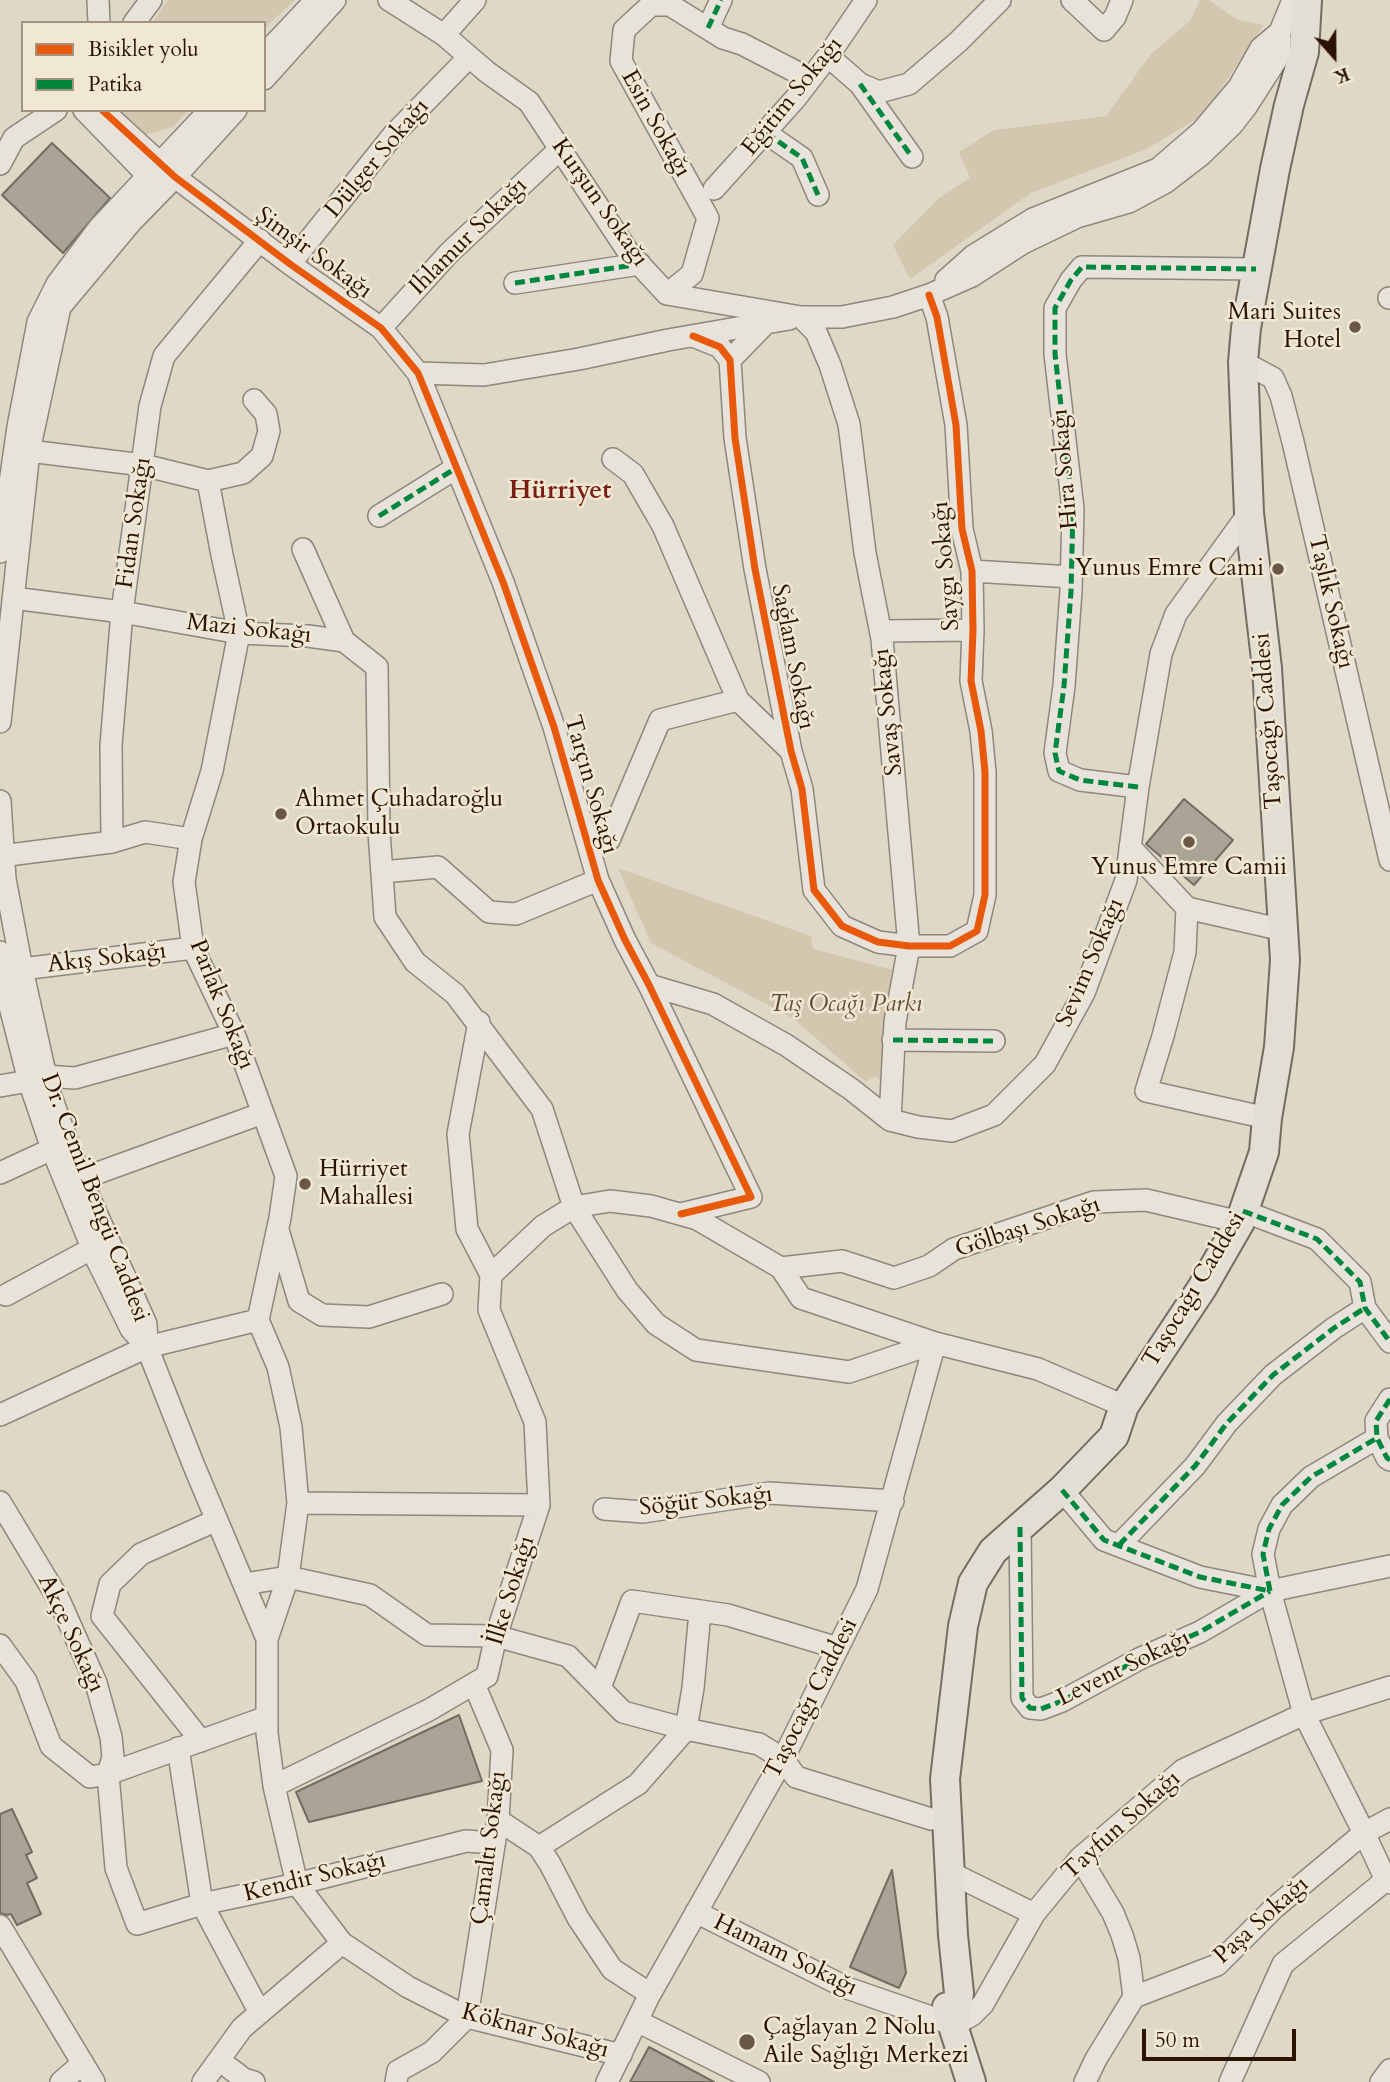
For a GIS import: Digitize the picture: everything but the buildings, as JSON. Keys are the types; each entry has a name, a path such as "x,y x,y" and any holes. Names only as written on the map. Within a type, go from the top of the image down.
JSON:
{"main road":[{"name":"Taşocağı Caddesi","path":"1124,1406 1202,1287 1241,1217 1264,1152 1279,1047 1285,960 1267,668 1249,513 1243,362 1256,269 1289,105 1304,52 1307,0"},
{"path":"954,2025 959,1993 944,1779 963,1626 973,1583 993,1550 1062,1490 1114,1436 1124,1406"},
{"path":"967,2079 954,2025 942,1993 934,1920 931,1819 931,1756 948,1616 958,1573 978,1540 1047,1480 1103,1421 1124,1406"}],"street":[{"path":"85,0 86,21"},
{"path":"97,0 99,21"},
{"path":"135,21 151,0"},
{"path":"266,53 316,0"},
{"path":"266,77 335,0"},
{"name":"Kurşun Sokağı","path":"389,0 443,35 529,102 629,253 667,294"},
{"path":"443,35 475,0"},
{"path":"708,28 721,0"},
{"name":"Eğitim Sokağı","path":"715,189 810,79 866,0"},
{"path":"860,84 879,92 909,84 958,42 1000,0"},
{"path":"1072,0 1104,30 1115,17 1122,0"},
{"path":"667,294 801,317 842,317 893,307 972,276 1023,243 1077,217 1129,202 1166,182 1201,156 1246,107 1280,54 1280,32 1293,0"},
{"name":"Esin Sokağı","path":"667,294 692,274 708,218 621,61 624,30 651,5 670,5 723,38 742,44 810,79"},
{"path":"828,56 860,84 912,157"},
{"name":"Dülger Sokağı","path":"290,264 394,134 469,57"},
{"path":"0,164 14,138 53,112"},
{"path":"86,112 161,176"},
{"path":"104,112 161,176"},
{"path":"161,176 209,112"},
{"path":"0,552 17,426 38,322 57,284 99,228 234,112"},
{"path":"766,133 802,159 818,195"},
{"name":"Ihlamur Sokağı","path":"381,328 449,253 560,149"},
{"name":"Şimşir Sokağı","path":"161,176 260,240 381,328 418,373"},
{"name":"Fidan Sokağı","path":"112,842 111,745 122,612 150,406 164,356 260,240"},
{"path":"515,283 640,264"},
{"name":"Hira Sokağı","path":"1138,787 1080,780 1059,771 1055,753 1064,686 1073,509 1055,354 1055,308 1082,267 1256,269"},
{"name":"Saygı Sokağı","path":"909,946 950,946 977,931 985,895 985,772 981,732 971,681 972,571 962,528 956,425 937,317 929,295"},
{"path":"418,373 484,375 801,317"},
{"name":"Savaş Sokağı","path":"801,317 816,332 849,424 865,553 881,631 900,818 909,946 894,1040 890,1120"},
{"path":"693,337 720,347 730,360 765,324"},
{"name":"Sağlam Sokağı","path":"730,360 735,438 755,569 791,751 802,789 814,890 842,926 878,942 909,946"},
{"name":"Taşlık Sokağı","path":"1243,362 1273,378 1280,396 1390,860"},
{"name":"Tarçın Sokağı","path":"418,373 503,582 554,727 598,880 751,1197 681,1214"},
{"path":"30,451 143,465 208,481 243,472 262,456 269,431 266,414 254,400"},
{"path":"0,722 30,451 17,426"},
{"path":"613,459 633,474 663,526 738,701 791,751"},
{"path":"379,516 456,468"},
{"name":"Parlak Sokağı","path":"208,481 239,633 212,771 191,839 184,882 193,948 234,1034 286,1176 258,1320"},
{"name":"Sevim Sokağı","path":"649,985 713,1004 786,1045 851,1088 890,1120 952,1131 994,1115 1045,1064 1084,993 1126,880 1138,787 1161,654 1175,614 1249,513"},
{"name":"Mazi Sokağı","path":"303,549 344,641"},
{"path":"972,571 1071,577"},
{"name":"Mazi Sokağı","path":"13,598 122,612 239,633 308,636 344,641"},
{"path":"881,631 973,630"},
{"path":"344,641 377,667 379,832 386,917 415,962 455,993 479,1022 542,1109 574,1207 627,1290 656,1324 696,1350 849,1372 935,1343"},
{"path":"589,848 609,840 660,720 738,701"},
{"name":"Dr. Cemil Bengü Caddesi","path":"0,801 5,879 22,969 37,1079 52,1149 93,1248 131,1329 147,1347"},
{"path":"2,855 112,842 145,832 191,839"},
{"path":"1130,847 1187,908 1283,930"},
{"path":"382,872 438,867 489,912 516,914 598,880"},
{"path":"1187,908 1185,952 1146,1091 1267,1118"},
{"name":"Akış Sokağı","path":"22,969 193,948"},
{"name":"Dr. Cemil Bengü Caddesi","path":"0,952 2,984 37,1079 146,1324 147,1347 267,1639"},
{"path":"479,1022 458,1133 467,1228 491,1275 543,1226 574,1207 610,1201 651,1206 697,1219 781,1268 801,1298 935,1343 1038,1368 1124,1406"},
{"path":"0,1086 37,1079 75,1078 234,1034"},
{"path":"894,1040 994,1041"},
{"path":"81,1179 263,1113"},
{"path":"0,1173 52,1149"},
{"name":"Gölbaşı Sokağı","path":"781,1268 842,1261 894,1278 929,1266 954,1249 1094,1202 1146,1200 1241,1217 1317,1239 1360,1282 1365,1308 1390,1342"},
{"path":"278,1228 299,1301 322,1315 369,1317 442,1294"},
{"path":"6,1295 93,1248"},
{"name":"İlke Sokağı","path":"274,1786 429,1710 487,1676 496,1636 539,1505 535,1422 489,1310 491,1275"},
{"path":"1119,1545 1195,1466 1227,1423 1273,1375 1365,1308"},
{"path":"258,1320 278,1367 284,1391 291,1427 298,1503 289,1577 267,1639 267,1733 274,1786 297,1884"},
{"name":"Dr. Cemil Bengü Caddesi","path":"147,1347 258,1320"},
{"name":"Taşocağı Caddesi","path":"607,2082 650,1993 783,1759 867,1589 935,1343"},
{"path":"0,1415 147,1347"},
{"path":"1390,1399 1376,1420 1377,1438 1390,1460"},
{"path":"1230,2082 1283,1964 1388,1881 1304,1714 1270,1591 1263,1554 1269,1529 1282,1506 1311,1477 1377,1438"},
{"path":"1062,1490 1104,1540 1200,1577 1270,1591"},
{"name":"Söğüt Sokağı","path":"604,1509 643,1512 769,1493 892,1501"},
{"name":"Akçe Sokağı","path":"0,1502 59,1600 96,1683 111,1737 113,1757 108,1774 116,1868 137,1924"},
{"path":"298,1503 539,1505"},
{"path":"201,1741 102,1616 110,1584 141,1554 217,1520"},
{"name":"Levent Sokağı","path":"1020,1527 1021,1698 1030,1708 1041,1709 1062,1701 1141,1658 1200,1632 1270,1591 1390,1566"},
{"path":"244,1584 289,1577 370,1595 427,1635 496,1636 568,1656 623,1712 686,1729 759,1744 783,1759 796,1777 931,1819"},
{"path":"600,1688 632,1601 727,1615 838,1648"},
{"path":"539,1847 638,1784 686,1729 700,1612"},
{"path":"0,1645 26,1681 51,1746 90,1777 108,1774 267,1717"},
{"name":"Çamaltı Sokağı","path":"467,2017 498,1820 502,1750 474,1684"},
{"name":"Tayfun Sokağı","path":"954,2025 972,2015 983,2004 1034,1914 1080,1857 1182,1770 1304,1714 1390,1687"},
{"path":"178,1748 202,1904 260,2013"},
{"name":"Paşa Sokağı","path":"1134,1997 1217,1965 1274,1908 1364,1833 1390,1819"},
{"path":"498,1820 539,1847 578,1918 612,1969 650,1993"},
{"name":"Kendir Sokağı","path":"137,1924 202,1904 297,1884 466,1840 494,1843"},
{"path":"1080,1857 1113,1913 1122,1935 1129,1958 1134,1997 1096,2059 1086,2082"},
{"path":"949,1872 1034,1914"},
{"name":"Köknar Sokağı","path":"297,1884 342,1943 408,1987 467,2017 621,2055"},
{"name":"Hamam Sokağı","path":"696,1912 847,1988 954,2025"},
{"path":"3,1939 94,2082"},
{"path":"203,2082 242,2028 342,1943"},
{"path":"396,2082 398,2071 432,2052 467,2017"},
{"path":"637,2021 759,2082"},
{"path":"219,2060 244,2079 254,2082"},
{"path":"61,2082 83,2063"},
{"path":"1381,2082 1390,2070"}],"green space":[{"path":"168,0 295,0 266,27 266,21 153,21"},
{"path":"1200,0 1209,0 1238,20 1264,25 1203,115 1147,149 1031,193 910,279 893,245 939,198 970,178 959,152 994,130 1106,116 1151,54 1190,21"},
{"path":"117,112 187,112 173,127 145,135 130,129"},
{"name":"Taş Ocağı Parkı","path":"618,868 811,936 813,949 893,970 887,1087 875,1076 866,1082 794,1019 651,943"}],"marked path":[{"path":"708,28 721,0"},
{"path":"860,84 912,157"},
{"path":"766,133 802,158 818,195"},
{"path":"515,283 640,264"},
{"path":"1138,787 1080,780 1059,771 1055,753 1064,686 1071,591 1073,509 1055,354 1055,308 1082,267 1256,269"},
{"path":"379,516 456,468"},
{"path":"893,1040 994,1041"},
{"path":"1243,1211 1317,1239 1360,1282 1365,1308 1390,1342"},
{"path":"1119,1545 1195,1466 1227,1423 1273,1375 1365,1308"},
{"path":"1390,1399 1376,1421 1377,1438 1390,1460"},
{"path":"1270,1591 1263,1554 1269,1529 1282,1505 1311,1477 1377,1438"},
{"path":"1062,1490 1104,1540 1200,1577 1270,1591"},
{"path":"1020,1527 1022,1698 1030,1708 1041,1709 1062,1701 1141,1658 1200,1632 1270,1591"}],"cycle path":[{"path":"104,112 175,177 290,264 381,328 418,373 503,582 554,727 598,880 751,1197 681,1214"},
{"path":"693,336 720,347 730,360 735,438 755,569 791,751 802,789 814,890 842,926 878,942 909,946 950,946 977,931 985,895 985,772 981,731 971,681 972,571 962,529 956,425 937,317 929,295"}],"place":[{"name":"Mari Suites Hotel","path":"1355,327"},
{"name":"Yunus Emre Cami","path":"1278,569"},
{"name":"Ahmet Çuhadaroğlu Ortaokulu","path":"281,814"},
{"name":"Yunus Emre Camii","path":"1189,842"},
{"name":"Hürriyet Mahallesi","path":"305,1184"},
{"name":"Çağlayan 2 Nolu Aile Sağlığı Merkezi","path":"747,2042"}],"district":[{"name":"Hürriyet","path":"560,492"}]}
